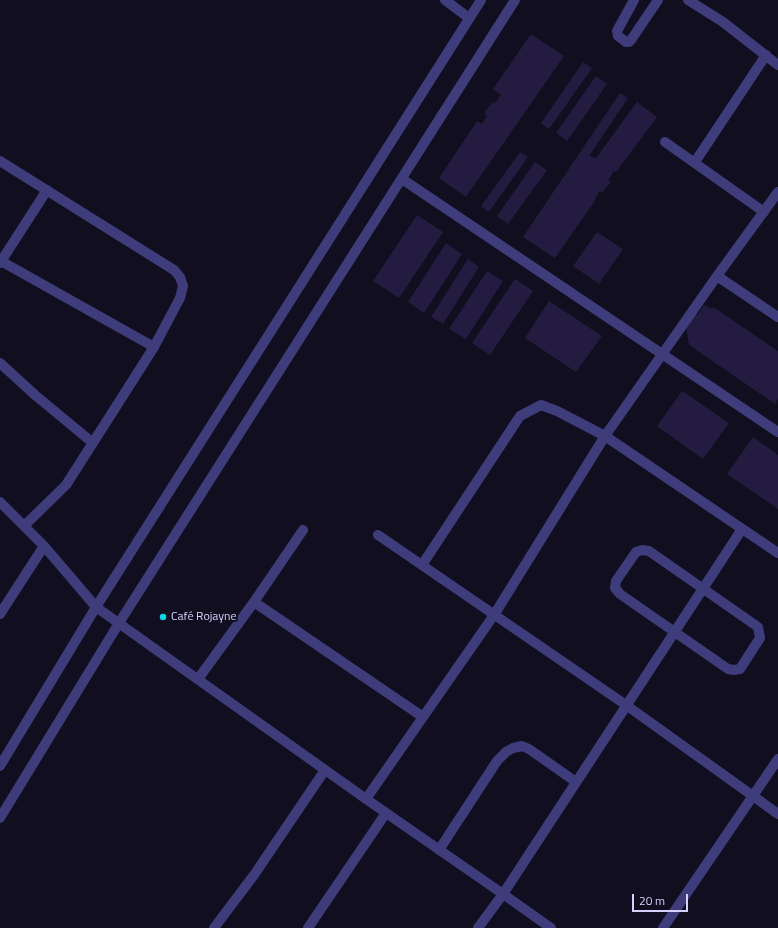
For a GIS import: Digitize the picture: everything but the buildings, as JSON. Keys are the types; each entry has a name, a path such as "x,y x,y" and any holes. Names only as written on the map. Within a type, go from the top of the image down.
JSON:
{"street":[{"path":"445,0 469,18"},
{"path":"0,766 96,607 481,0"},
{"path":"0,818 119,623 402,179 514,0"},
{"path":"634,0 617,31 618,36 626,42 631,40 658,0"},
{"path":"688,0 723,22 778,65"},
{"path":"694,162 766,55"},
{"path":"665,142 764,212"},
{"path":"0,161 174,270 180,277 182,286 180,298 154,347 66,485 24,526"},
{"path":"402,179 663,353 778,432"},
{"path":"47,190 1,262 154,347"},
{"path":"366,799 494,615 605,436 716,276 778,192"},
{"path":"716,276 778,317"},
{"path":"0,363 35,395 93,442"},
{"path":"422,565 520,416 541,405 557,411 605,436 778,552"},
{"path":"0,502 44,546 96,607 386,814 551,928"},
{"path":"478,928 503,894 742,529"},
{"path":"198,679 254,602 303,530"},
{"path":"378,535 626,705 752,797 778,814"},
{"path":"0,614 44,546"},
{"path":"642,550 649,551 703,588 758,627 760,638 740,669 728,669 620,594 615,588 616,580 636,552 642,550"},
{"path":"254,602 423,717"},
{"path":"439,850 497,761 506,752 513,748 522,746 529,748 576,782"},
{"path":"663,928 778,759"},
{"path":"214,928 254,875 326,770"},
{"path":"308,928 386,814"}],"place":[{"name":"Café Rojayne","path":"163,617"}]}
